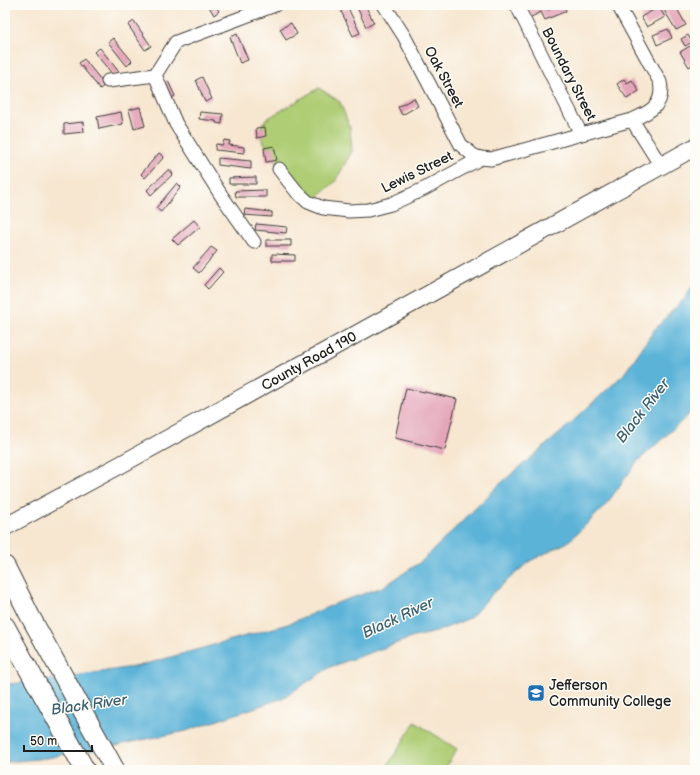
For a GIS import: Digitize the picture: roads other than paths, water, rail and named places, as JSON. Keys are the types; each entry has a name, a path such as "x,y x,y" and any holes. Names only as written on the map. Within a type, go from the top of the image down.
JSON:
{"highway":[{"path":"5,566 115,770"},
{"path":"5,626 85,770"}],"main road":[{"name":"County Road 190","path":"5,527 695,147"}],"street":[{"path":"155,75 176,42 275,5"},
{"name":"Oak Street","path":"384,5 404,36 462,145 474,156 481,158"},
{"name":"Lewis Street","path":"279,169 297,192 308,202 323,208 349,211 368,210 391,204 424,189 481,158 491,159 632,120 646,114 660,101 662,95 660,82 618,5"},
{"name":"Boundary Street","path":"517,6 581,134"},
{"path":"108,81 155,75"},
{"path":"155,75 176,124 221,195 254,242"},
{"path":"632,120 661,166"}],"water":[{"name":"Black River","path":"695,282 695,409 637,462 605,506 568,542 530,561 495,591 470,618 436,632 414,637 330,667 283,698 186,731 104,749 75,752 48,758 5,762 5,684 35,682 139,666 288,624 342,601 383,587 422,561 501,483 559,434 624,374 655,329 685,298"}],"place":[{"name":"Jefferson Community College","path":"536,693"}]}
